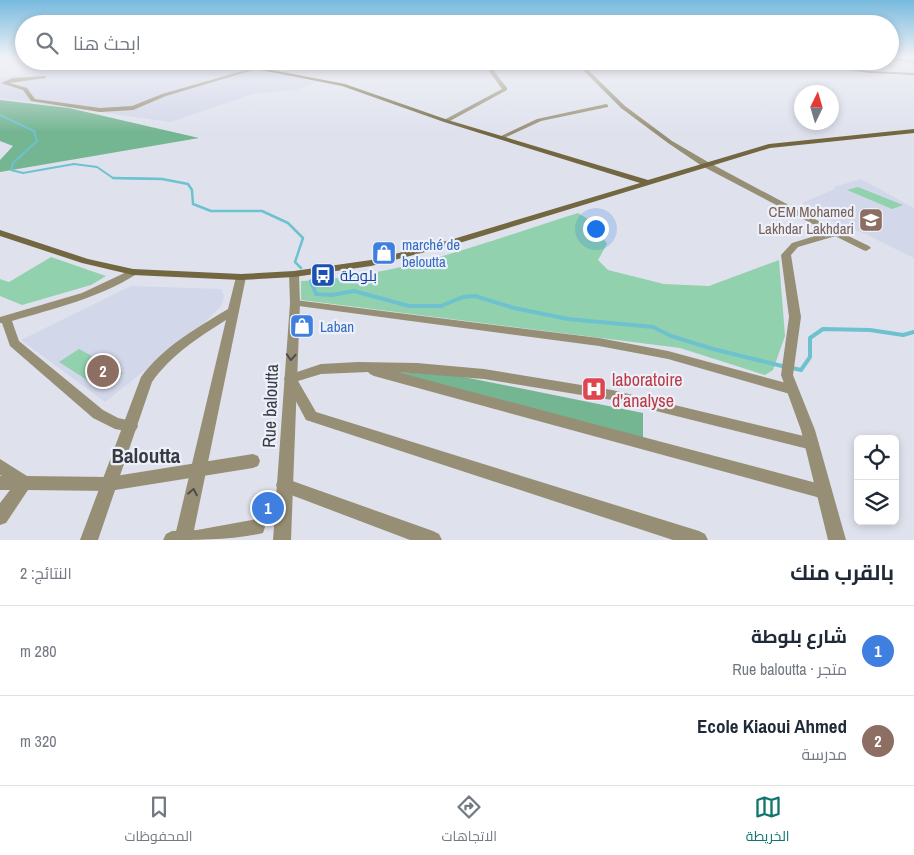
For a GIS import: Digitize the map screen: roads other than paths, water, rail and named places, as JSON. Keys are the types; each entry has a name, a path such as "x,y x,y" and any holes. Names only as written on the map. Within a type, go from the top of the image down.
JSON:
{"main road":[{"path":"328,82 343,85 446,121 649,183"},
{"path":"0,233 85,261 133,272 241,277 294,274 389,259 453,242 745,152 792,142 914,131"}],"street":[{"path":"7,82 4,83 25,89 33,100 75,108 112,110 133,108 164,95 209,82"},
{"path":"446,121 505,89 500,82"},
{"path":"598,82 623,106 670,142 705,164 866,248"},
{"path":"500,138 539,120 606,106"},
{"path":"836,232 795,246 786,255 795,317 794,338 788,375 812,444 837,540"},
{"path":"131,426 115,423 98,414 14,343 3,319 96,293 117,283 133,272"},
{"name":"Rue baloutta","path":"282,540 295,303 294,274"},
{"path":"241,277 197,470 179,539 197,539 256,527"},
{"path":"295,303 599,342 788,375"},
{"path":"90,540 146,380 151,372 198,333 233,311"},
{"path":"699,540 311,416 290,379 322,369 358,367 418,368 484,374 612,395 812,444"},
{"path":"358,367 824,492"},
{"path":"0,483 109,484 253,461"},
{"path":"0,466 24,483"},
{"path":"0,517 24,483"},
{"path":"284,485 433,540"}],"waterway":[{"path":"0,115 34,131 37,141 13,163 11,170 23,173 74,164 97,167 113,178"},
{"path":"113,178 163,179"},
{"path":"113,178 162,179 188,184 192,190 193,204 211,211 262,211 288,223 303,238 295,262 301,268"},
{"path":"311,281 316,294 332,295 354,291 409,306 441,306 463,297 475,296 514,308 568,319 653,327 671,336 713,349 786,367"},
{"path":"792,368 801,370 810,357 810,338 823,329 870,330 903,335 914,332"}],"place":[{"name":"CEM Mohamed Lakhdar Lakhdari","path":"871,220"},
{"name":"marché de beloutta","path":"384,253"},
{"name":"بلوطة","path":"323,275"},
{"name":"Laban","path":"302,326"},
{"name":"Ecole Kiaoui Ahmed","path":"103,371"},
{"name":"laboratoire d'analyse","path":"594,389"},
{"name":"شارع بلوطة","path":"268,508"}],"district":[{"name":"Baloutta","path":"146,455"}]}
